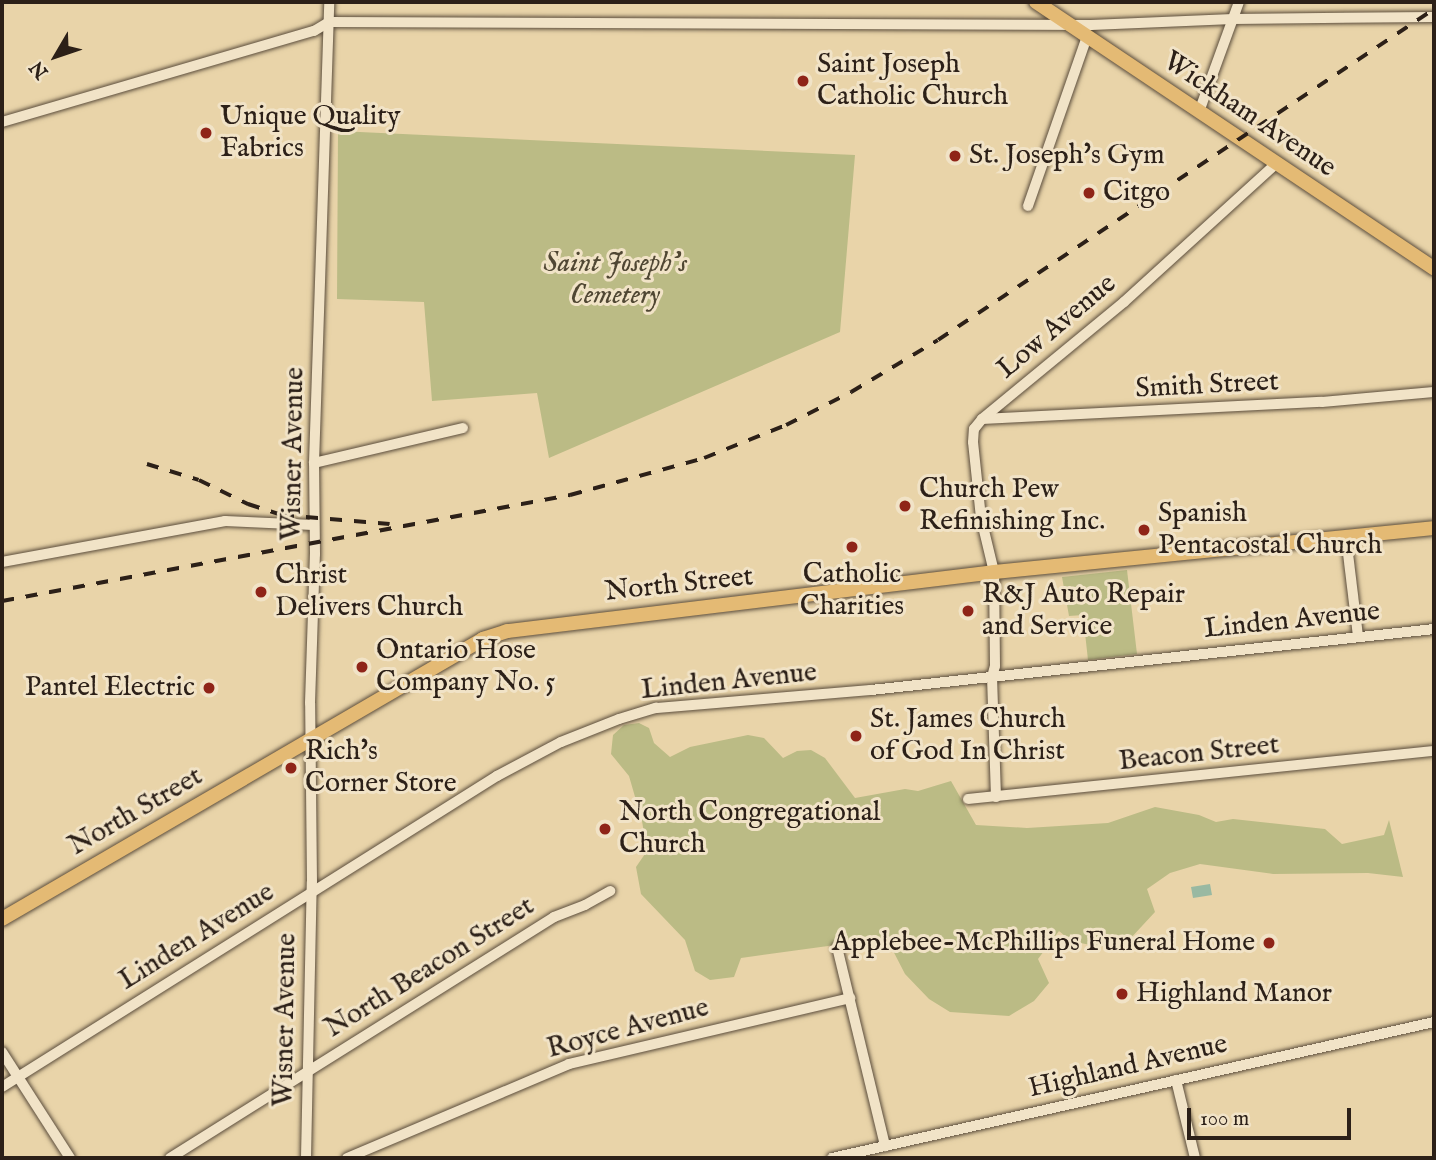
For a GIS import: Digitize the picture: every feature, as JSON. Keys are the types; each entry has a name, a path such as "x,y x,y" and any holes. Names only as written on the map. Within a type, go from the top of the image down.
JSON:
{"main road":[{"name":"Wickham Avenue","path":"1044,4 1087,37 1200,109 1434,268"},
{"name":"North Street","path":"2,919 483,639 508,631 994,572 1434,528"}],"street":[{"name":"Wisner Avenue","path":"306,1158 312,892 310,738 314,463 329,2"},
{"path":"1200,109 1239,2"},
{"path":"2,122 314,31 329,23 1069,24 1434,17"},
{"path":"1028,206 1087,37"},
{"name":"Low Avenue","path":"982,418 1124,302 1276,163"},
{"name":"Smith Street","path":"982,418 1308,403 1434,392"},
{"path":"982,418 974,429 973,442 981,518 994,572 995,666 992,677 996,797"},
{"path":"314,463 463,428"},
{"path":"2,562 225,521 313,525"},
{"path":"1346,537 1357,636"},
{"name":"Linden Avenue","path":"2,1087 497,776 561,742 619,719 656,708 992,677 1434,629"},
{"name":"Beacon Street","path":"968,799 1434,751"},
{"name":"North Beacon Street","path":"170,1158 554,917 586,905 610,891"},
{"path":"838,947 885,1146"},
{"name":"Royce Avenue","path":"347,1158 569,1064 850,998"},
{"name":"Highland Avenue","path":"832,1158 1434,1022"},
{"path":"2,1052 70,1158"},
{"path":"1176,1080 1195,1158"}],"green space":[{"name":"Saint Joseph's Cemetery","path":"338,131 855,155 840,332 549,458 537,393 432,401 424,302 337,299"},
{"path":"1127,570 1137,654 1088,660 1083,615 1069,616 1062,577"},
{"path":"639,723 649,728 654,743 670,757 690,747 748,735 764,738 783,758 797,751 811,750 825,758 855,798 905,789 918,791 951,781 976,825 1027,828 1108,823 1155,807 1199,815 1216,822 1233,819 1325,829 1342,844 1384,835 1389,820 1403,877 1368,873 1273,874 1200,864 1170,873 1147,889 1155,912 1129,940 1100,947 1071,941 1059,931 1038,959 1049,983 1034,1001 1009,1016 950,1012 929,999 905,974 888,941 869,936 828,946 741,958 734,977 710,980 695,971 685,940 641,894 636,867 647,851 642,821 629,776 611,754 613,735 624,725"}],"shaded area":[{"path":"1210,884 1212,895 1193,898 1191,887"}],"railway":[{"path":"2,601 570,495 704,458 786,425 851,392 938,340 1434,9"},
{"path":"147,464 199,480 248,504 282,515 390,524"}],"place":[{"name":"Saint Joseph Catholic Church","path":"803,81"},
{"name":"Unique Quality Fabrics","path":"206,133"},
{"name":"St. Joseph's Gym","path":"955,156"},
{"name":"Citgo","path":"1089,193"},
{"name":"Church Pew Refinishing Inc.","path":"905,506"},
{"name":"Spanish Pentacostal Church","path":"1144,530"},
{"name":"Catholic Charities","path":"852,547"},
{"name":"Christ Delivers Church","path":"261,592"},
{"name":"R&J Auto Repair and Service","path":"968,611"},
{"name":"Ontario Hose Company No. 5","path":"362,667"},
{"name":"Pantel Electric","path":"209,688"},
{"name":"St. James Church of God In Christ","path":"856,736"},
{"name":"Rich's Corner Store","path":"291,768"},
{"name":"North Congregational Church","path":"605,829"},
{"name":"Applebee-McPhillips Funeral Home","path":"1269,943"},
{"name":"Highland Manor","path":"1122,994"}]}
